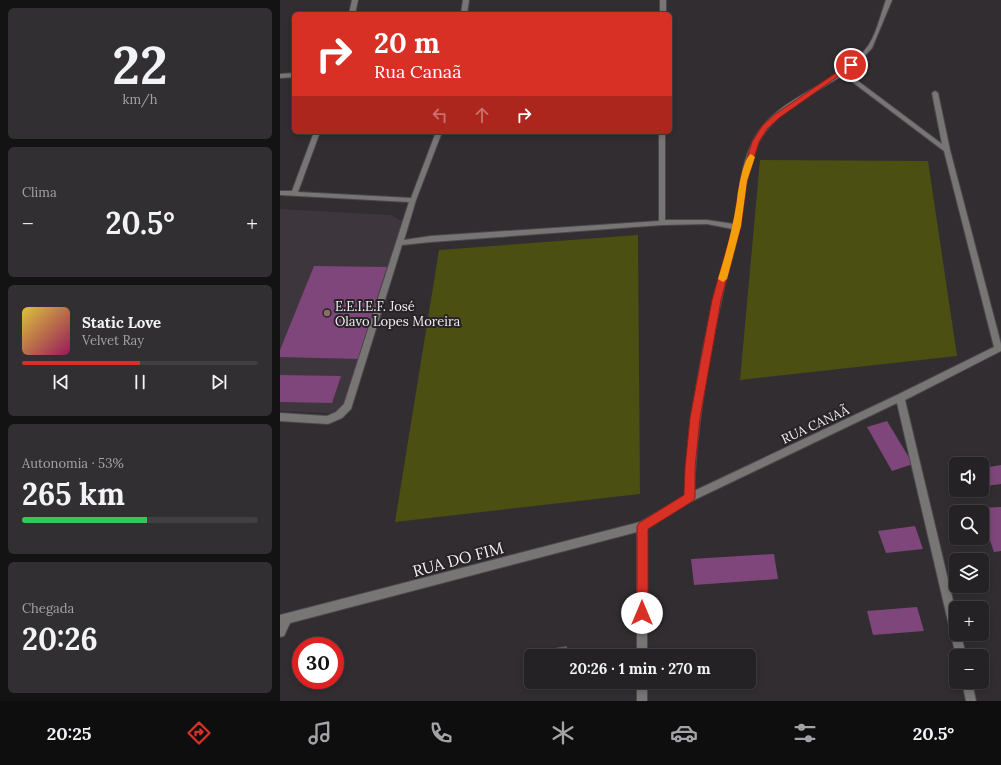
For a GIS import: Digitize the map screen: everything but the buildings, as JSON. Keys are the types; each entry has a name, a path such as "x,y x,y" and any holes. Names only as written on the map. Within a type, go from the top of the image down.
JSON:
{"street":[{"path":"352,12 355,0"},
{"path":"464,12 466,0"},
{"path":"663,0 663,12"},
{"path":"689,498 690,468 695,418 717,300 737,226 743,181 755,142 765,128 796,103 860,58 871,45 889,0"},
{"path":"842,72 947,150"},
{"path":"280,76 292,75"},
{"path":"935,93 947,150 1000,348"},
{"path":"294,194 317,134"},
{"path":"280,417 328,420 339,415 348,406 398,243 438,134"},
{"path":"662,134 662,224"},
{"path":"280,193 413,200"},
{"path":"398,243 431,239 662,224 707,222 737,226"},
{"name":"RUA CANAÃ","path":"642,526 689,498 900,398 1000,348"},
{"path":"900,398 959,649"},
{"path":"642,526 642,649"},
{"name":"RUA DO FIM","path":"283,619 642,526"},
{"path":"280,632 283,619"},
{"path":"642,689 642,701"},
{"path":"968,689 971,701"}],"shaded area":[{"name":"E.E.I.E.F. José Olavo Lopes Moreira","path":"280,209 391,215 403,220 345,405 331,413 280,411"}],"green space":[{"path":"760,160 928,161 957,356 740,380"},
{"path":"638,235 640,494 395,522 439,250"}],"slow traffic":[{"path":"723,279 737,226 743,181 751,157"}],"place":[{"name":"E.E.I.E.F. José Olavo Lopes Moreira","path":"327,313"}],"route":[{"path":"642,613 642,526 689,498 690,468 695,418 717,300 737,226 743,181 755,142 765,128 777,117 851,65"}]}
